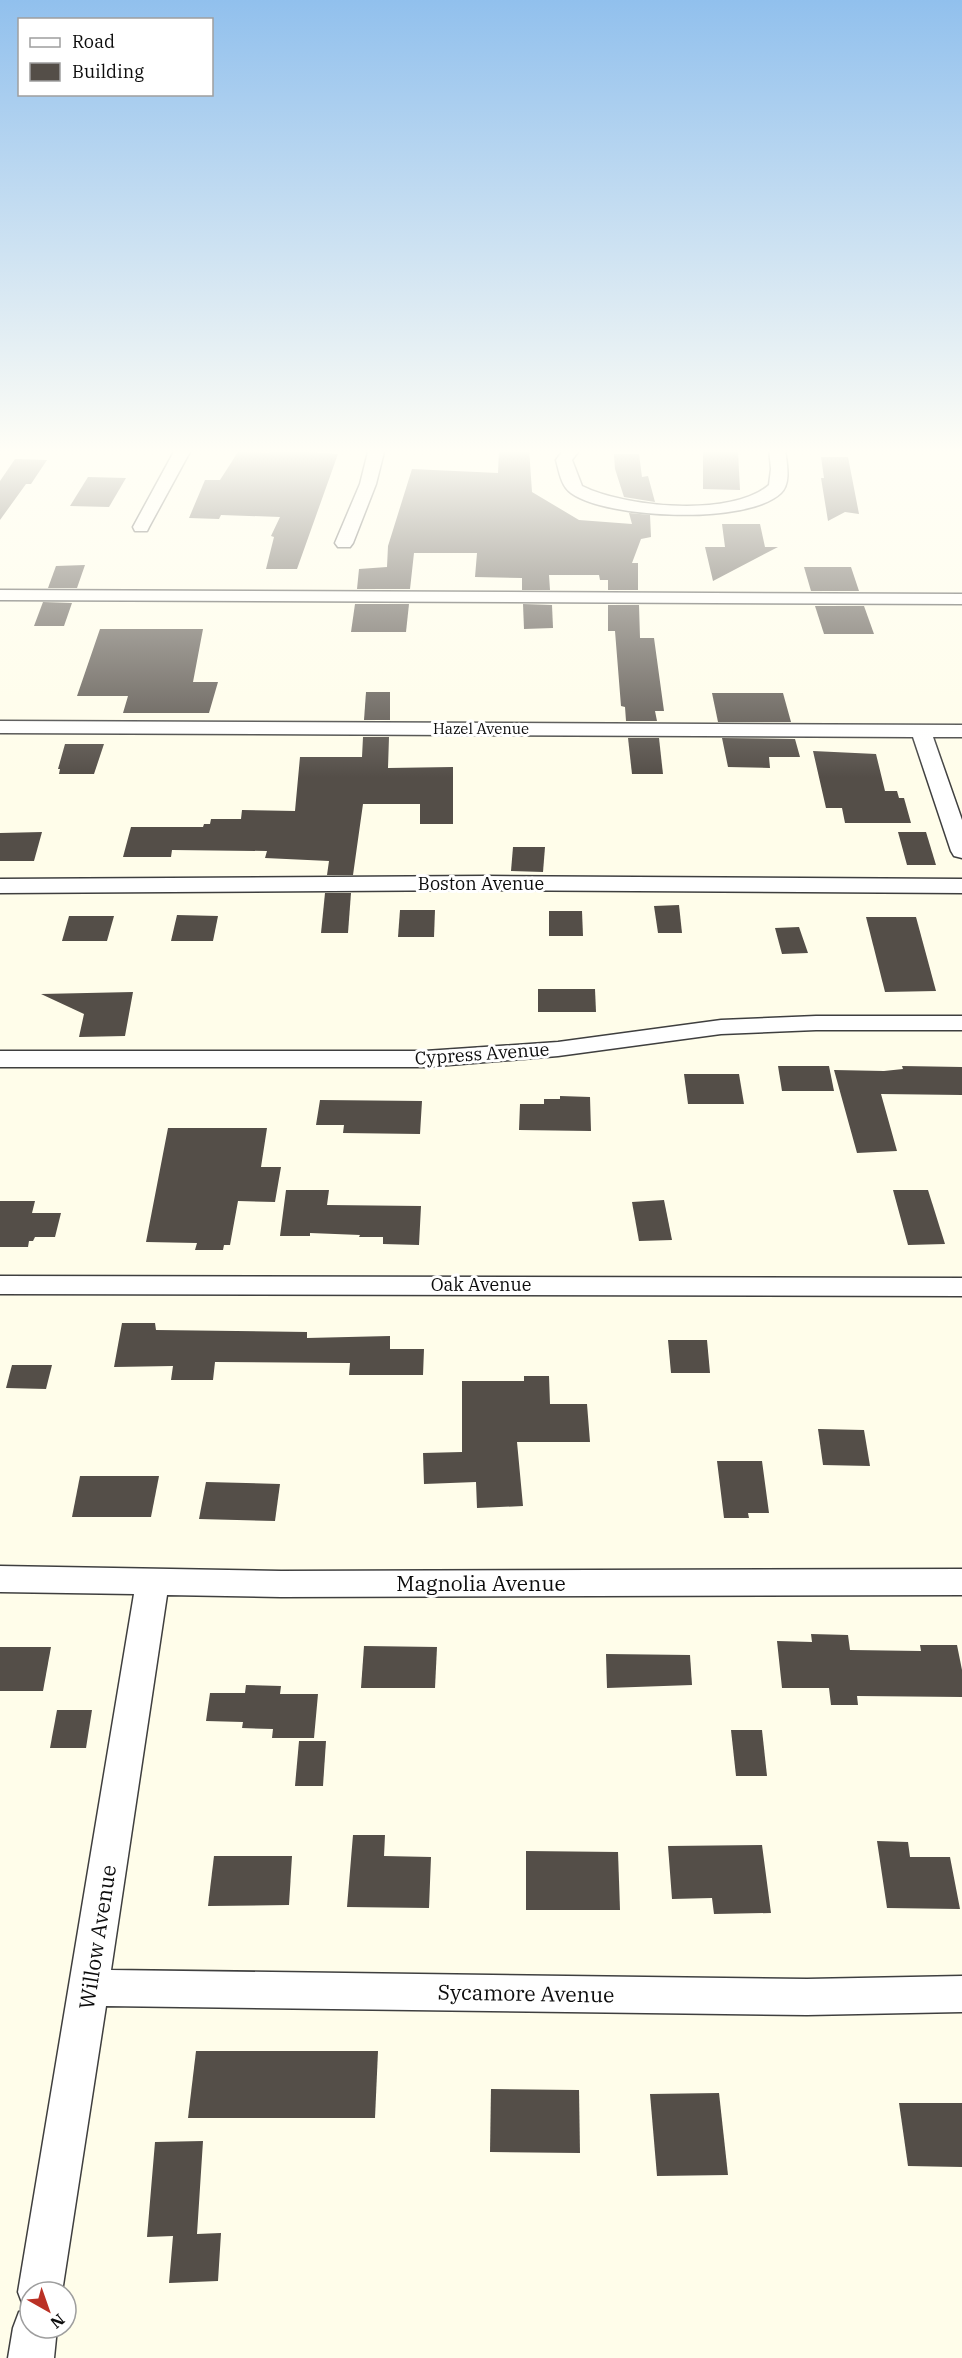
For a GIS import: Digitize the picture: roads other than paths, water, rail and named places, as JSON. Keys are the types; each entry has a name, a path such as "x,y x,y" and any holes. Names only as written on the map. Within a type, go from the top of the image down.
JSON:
{"street":[{"path":"0,595 962,599"},
{"name":"Hazel Avenue","path":"0,727 962,731"},
{"path":"921,731 962,852"},
{"name":"Boston Avenue","path":"0,886 486,883 962,886"},
{"name":"Cypress Avenue","path":"0,1059 425,1059 547,1050 731,1026 816,1023 962,1023"},
{"name":"Oak Avenue","path":"0,1285 962,1287"},
{"name":"Magnolia Avenue","path":"0,1579 586,1585 962,1582"},
{"name":"Willow Avenue","path":"42,2280 90,1988 152,1582"},
{"name":"Sycamore Avenue","path":"90,1988 807,1997 962,1994"},
{"path":"31,2358 33,2340"}]}
